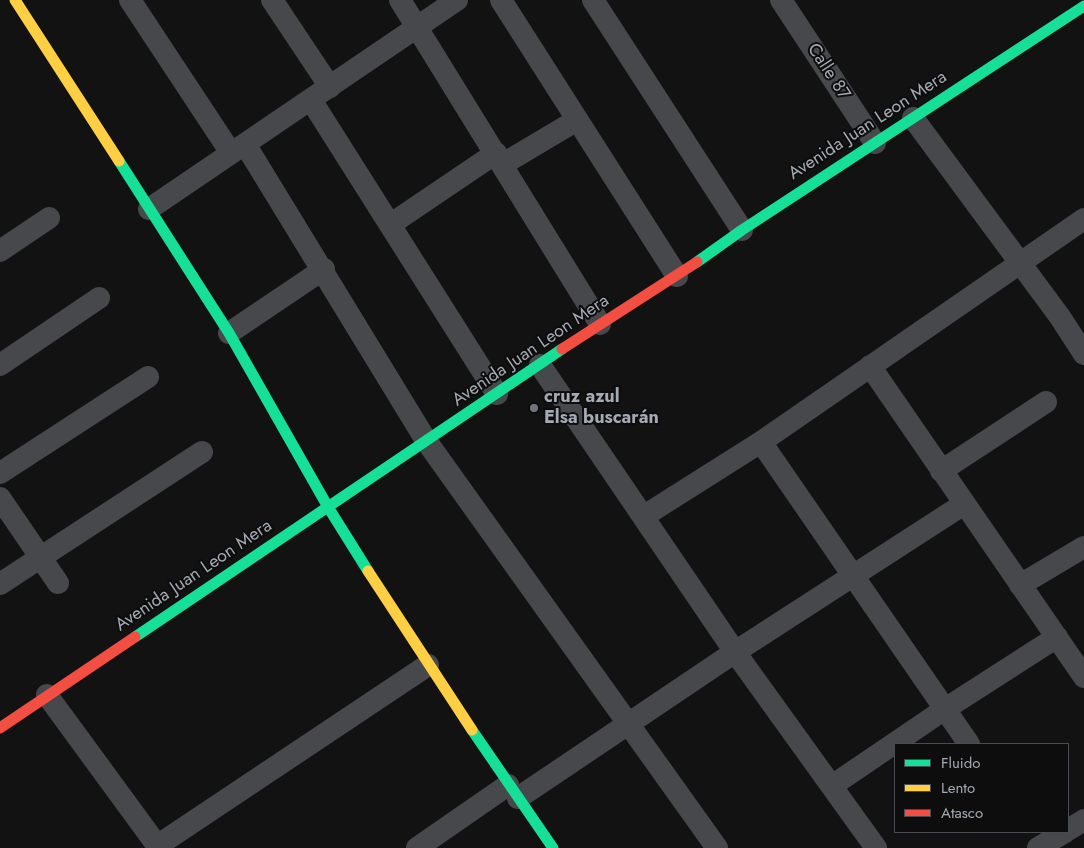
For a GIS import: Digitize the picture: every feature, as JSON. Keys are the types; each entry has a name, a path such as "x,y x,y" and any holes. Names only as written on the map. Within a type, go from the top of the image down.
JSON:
{"street":[{"path":"15,0 229,333 328,507 428,665 552,848"},
{"path":"130,0 324,269 427,442 717,848"},
{"path":"272,0 330,87"},
{"path":"400,0 500,159 600,324"},
{"path":"149,209 457,0"},
{"path":"501,0 677,276"},
{"path":"593,0 742,230"},
{"name":"Calle 87","path":"781,0 875,143"},
{"name":"Avenida Juan Leon Mera","path":"0,728 600,324 677,276 742,230 1084,6"},
{"path":"311,100 497,394"},
{"path":"913,118 1060,316 1084,354"},
{"path":"391,224 500,159 577,120"},
{"path":"0,251 49,218"},
{"path":"644,516 761,442 1019,262 1084,219"},
{"path":"229,333 324,269"},
{"path":"0,365 98,298"},
{"path":"540,365 735,652 833,785 876,848"},
{"path":"870,366 1084,677"},
{"path":"0,473 148,376"},
{"path":"941,471 1046,402"},
{"path":"761,442 968,743"},
{"path":"0,584 202,452"},
{"path":"0,498 58,583"},
{"path":"417,848 628,724 735,652 854,577 964,504"},
{"path":"1020,585 1084,547"},
{"path":"895,743 1057,637"},
{"path":"47,695 158,847 428,665"},
{"path":"833,785 894,744"},
{"path":"1069,829 1084,820"},
{"path":"1037,844 1062,833"}],"traffic: fast":[{"path":"697,262 742,230 1084,6"},
{"path":"119,161 229,333 328,507 368,571"},
{"path":"135,637 562,349"},
{"path":"472,730 553,848"}],"traffic: slow":[{"path":"15,0 119,161"},
{"path":"368,571 472,730"}],"traffic: jam":[{"path":"562,349 697,262"},
{"path":"0,728 135,637"}],"place":[{"name":"cruz azul Elsa buscarán","path":"534,408"}]}
